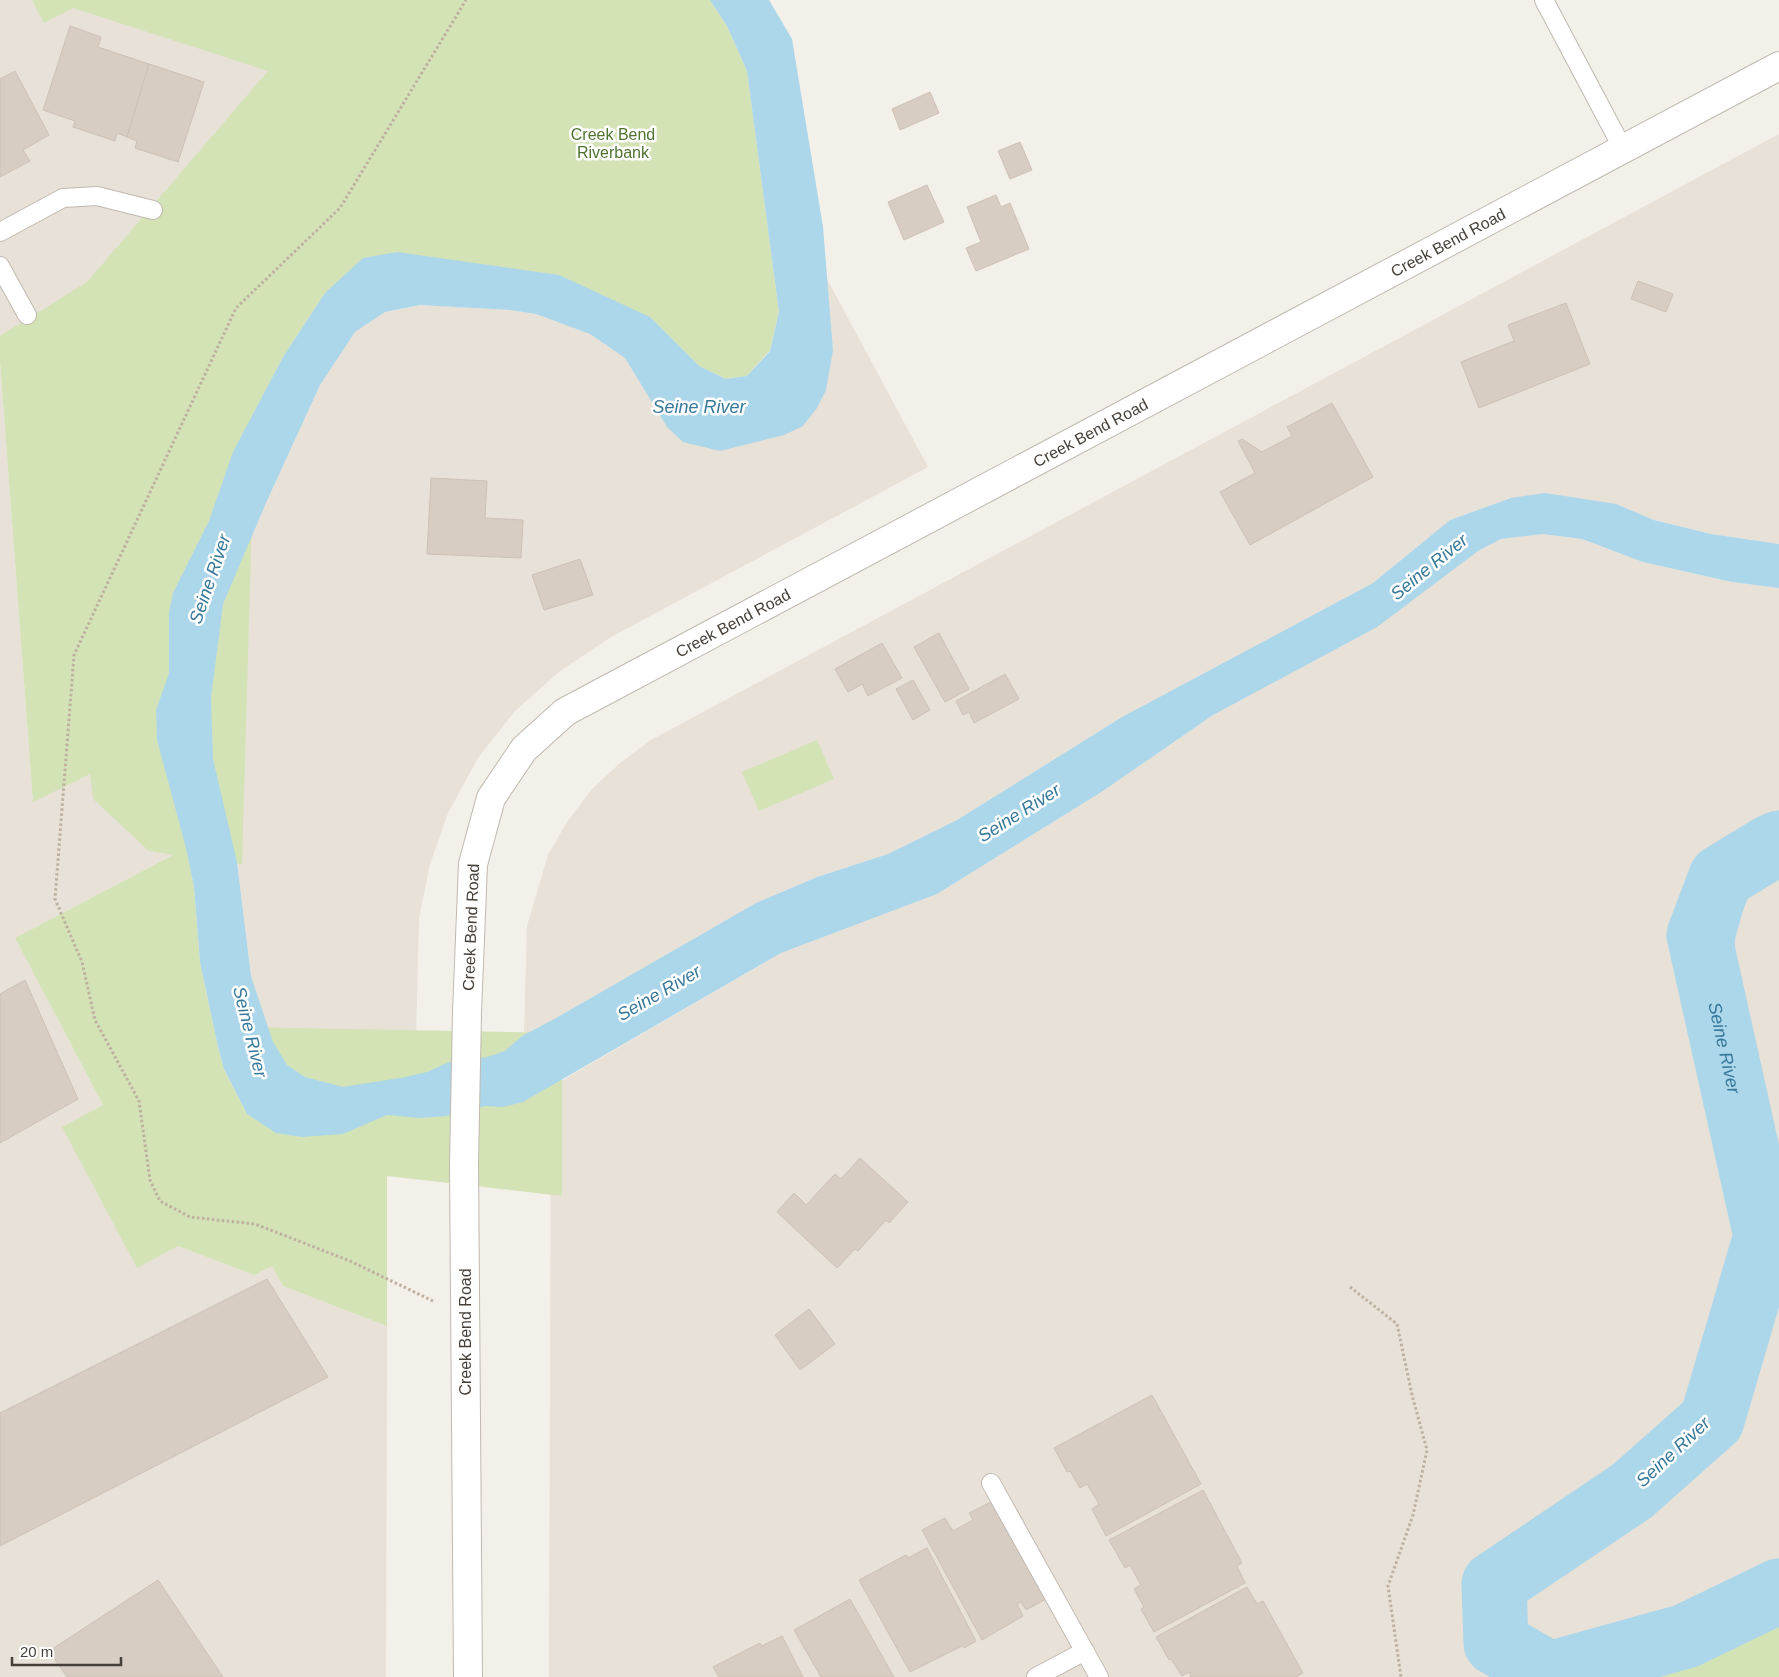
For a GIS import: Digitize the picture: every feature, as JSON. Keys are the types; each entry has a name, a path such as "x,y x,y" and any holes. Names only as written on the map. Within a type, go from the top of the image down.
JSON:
{"street":[{"name":"Creek Bend Road","path":"468,1677 464,1164 467,1012 473,864 491,798 524,749 564,712 1779,66"}],"lane":[{"path":"1544,0 1623,149"},
{"path":"0,232 63,198 97,196 153,210"},
{"path":"0,266 27,315"},
{"path":"991,1483 1099,1677"},
{"path":"1036,1677 1085,1651"}],"path":[{"path":"465,1307 446,1307 350,1261 255,1224 190,1217 160,1201 150,1180 139,1101 95,1020 82,962 55,898 74,655 236,308 340,208 466,0"},
{"path":"1350,1287 1397,1324 1412,1396 1427,1450 1413,1515 1388,1586 1401,1677"}],"shaded area":[{"path":"0,0 32,0 36,7 48,0 369,39 227,230 0,336"},
{"path":"1779,134 1779,544 1711,534 1654,520 1616,504 1511,498 1450,520 1373,583 1122,717 957,820 888,854 817,877 756,903 524,1035 527,926 548,855 567,822 592,789 620,763 651,740"},
{"path":"827,279 928,467 611,637 560,671 515,711 478,758 448,813 430,864 419,918 415,1075 273,1042 251,976 237,862 223,604 266,503 320,385 355,332 385,312 420,305 510,310 536,314 590,334 625,358 667,427 833,351"},
{"path":"0,362 33,801 157,740 186,848 15,938 103,1105 63,1127 178,1246 254,1275 272,1266 283,1286 387,1326 386,1677 0,1677"},
{"path":"1542,534 1582,539 1643,562 1732,582 1779,588 1779,824 1757,833 1695,1028 1712,1081 1757,1057 1742,1018 1736,976 1735,939 1746,900 1762,883 1779,874 1779,1571 1646,1654 1588,1675 1538,1674 1532,1677 549,1677 551,1087 781,953 937,894 1103,791 1213,715 1478,551 1501,539"}],"green space":[{"name":"Creek Bend Riverbank","path":"32,0 710,0 727,26 747,71 779,312 770,350 747,376 726,379 699,366 650,317 325,293 283,357 255,411 242,864 188,857 194,887 200,962 224,1069 247,1114 242,1027 562,1033 562,1196 387,1176 387,1326 283,1286 272,1266 254,1275 178,1246 137,1268 62,1127 103,1105 15,938 173,855 149,851 93,799 90,774 33,802 0,362 0,336 87,282 268,71 73,8 44,23"},
{"path":"817,740 834,779 759,811 742,772"},
{"path":"1779,1571 1779,1677 1532,1677 1538,1674 1588,1675 1646,1654"}],"water":[{"name":"Seine River","path":"710,0 769,0 792,39 823,227 833,350 826,390 817,408 803,426 784,435 720,451 683,442 667,427 625,358 590,334 536,314 510,310 420,305 385,312 355,332 320,385 266,503 223,604 211,698 213,759 237,862 251,976 273,1042 287,1065 305,1077 343,1087 406,1077 427,1072 449,1062 487,1057 505,1051 522,1036 756,903 817,877 888,854 957,820 1122,717 1373,583 1450,520 1511,498 1545,493 1616,504 1654,520 1711,534 1779,544 1779,588 1732,582 1643,562 1582,539 1542,534 1501,539 1478,551 1377,627 1213,715 1103,791 937,894 781,953 523,1102 503,1107 485,1106 447,1116 420,1118 387,1115 343,1134 302,1137 276,1133 247,1114 224,1069 200,962 194,887 186,848 157,740 156,710 169,673 169,612 173,593 209,521 233,452 283,357 325,293 363,258 397,252 559,275 650,317 699,366 726,379 747,376 770,351 779,312 747,71 727,26"},
{"path":"1779,824 1779,874 1762,883 1746,900 1735,939 1736,976 1742,1018 1757,1057 1712,1081 1695,1028 1684,965 1690,911 1706,875 1723,854 1757,833"}],"building":[{"path":"70,26 101,37 98,47 149,64 127,137 117,133 115,141 73,127 75,121 43,110"},
{"path":"149,64 204,82 178,162 135,148 137,141 127,137"},
{"path":"15,71 49,135 23,150 30,161 0,177 0,79"},
{"path":"930,92 939,113 900,130 892,109"},
{"path":"1020,142 1032,170 1010,179 998,151"},
{"path":"927,185 944,222 904,240 888,202"},
{"path":"996,195 1001,207 1010,203 1029,249 976,271 966,248 981,242 967,207"},
{"path":"1638,281 1673,294 1666,312 1631,299"},
{"path":"1566,303 1590,364 1479,408 1461,362 1514,341 1508,325"},
{"path":"1332,403 1373,477 1250,545 1220,492 1255,473 1238,441 1242,439 1262,452 1292,436 1287,427"},
{"path":"431,478 487,481 485,518 523,520 521,558 427,554"},
{"path":"580,559 593,595 544,610 532,575"},
{"path":"939,633 969,689 945,702 914,647"},
{"path":"882,643 902,678 868,696 862,684 848,692 835,669"},
{"path":"1005,674 1019,699 974,723 969,712 963,715 956,701"},
{"path":"913,680 930,710 913,720 896,689"},
{"path":"25,980 78,1099 0,1143 0,994"},
{"path":"860,1158 908,1202 889,1223 886,1220 858,1251 855,1249 837,1268 777,1212 794,1193 806,1205 835,1174 841,1179"},
{"path":"267,1279 328,1377 0,1546 0,1413"},
{"path":"809,1309 835,1344 800,1370 775,1335"},
{"path":"1152,1395 1201,1484 1106,1536 1092,1509 1099,1504 1087,1484 1080,1488 1070,1471 1067,1472 1054,1448"},
{"path":"1203,1490 1242,1563 1237,1566 1245,1583 1154,1632 1141,1609 1144,1607 1134,1589 1141,1585 1130,1565 1125,1568 1109,1540"},
{"path":"995,1500 1048,1598 1026,1610 1021,1602 1017,1604 1023,1616 982,1640 922,1530 945,1518 953,1531 973,1520 969,1513"},
{"path":"927,1548 976,1641 910,1672 859,1580 906,1555 908,1558"},
{"path":"158,1580 223,1677 67,1677 49,1651"},
{"path":"1247,1587 1257,1604 1263,1601 1303,1673 1296,1677 1191,1677 1189,1672 1182,1676 1171,1659 1169,1660 1156,1637"},
{"path":"850,1599 894,1677 821,1677 794,1630"},
{"path":"782,1636 803,1677 719,1677 713,1667 760,1643 762,1646"}],"waterway":[{"name":"Seine River","path":"1779,843 1721,877 1699,935 1766,1236 1712,1420 1632,1491 1494,1584 1496,1643 1549,1674 1686,1636 1779,1591"}]}
